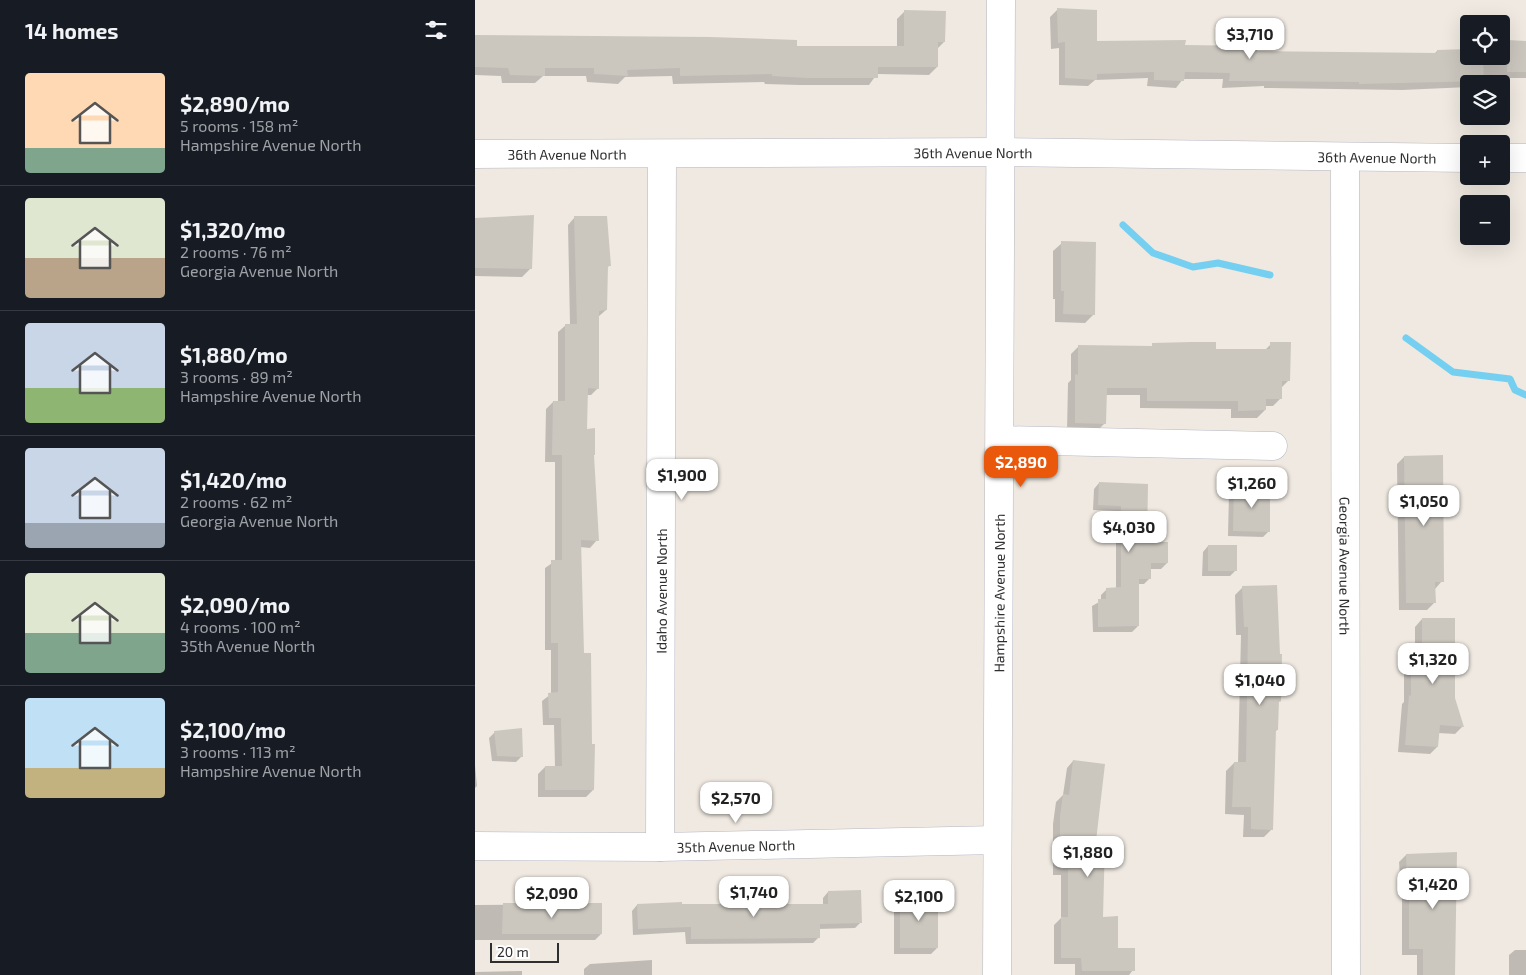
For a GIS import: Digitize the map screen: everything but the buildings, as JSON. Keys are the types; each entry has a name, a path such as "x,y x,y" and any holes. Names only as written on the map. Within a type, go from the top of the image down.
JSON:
{"street":[{"name":"Hampshire Avenue North","path":"997,975 1001,0"},
{"name":"36th Avenue North","path":"475,154 662,155 1001,152 1460,158"},
{"name":"Idaho Avenue North","path":"660,847 662,155"},
{"name":"Georgia Avenue North","path":"1345,157 1346,975"},
{"path":"1510,158 1526,158"},
{"path":"1000,440 1273,446"},
{"name":"35th Avenue North","path":"475,846 660,847 997,840"}],"waterway":[{"path":"1123,225 1153,253 1193,267 1218,263 1270,275"},
{"path":"1406,338 1453,372 1510,379 1515,390 1526,395"}]}
